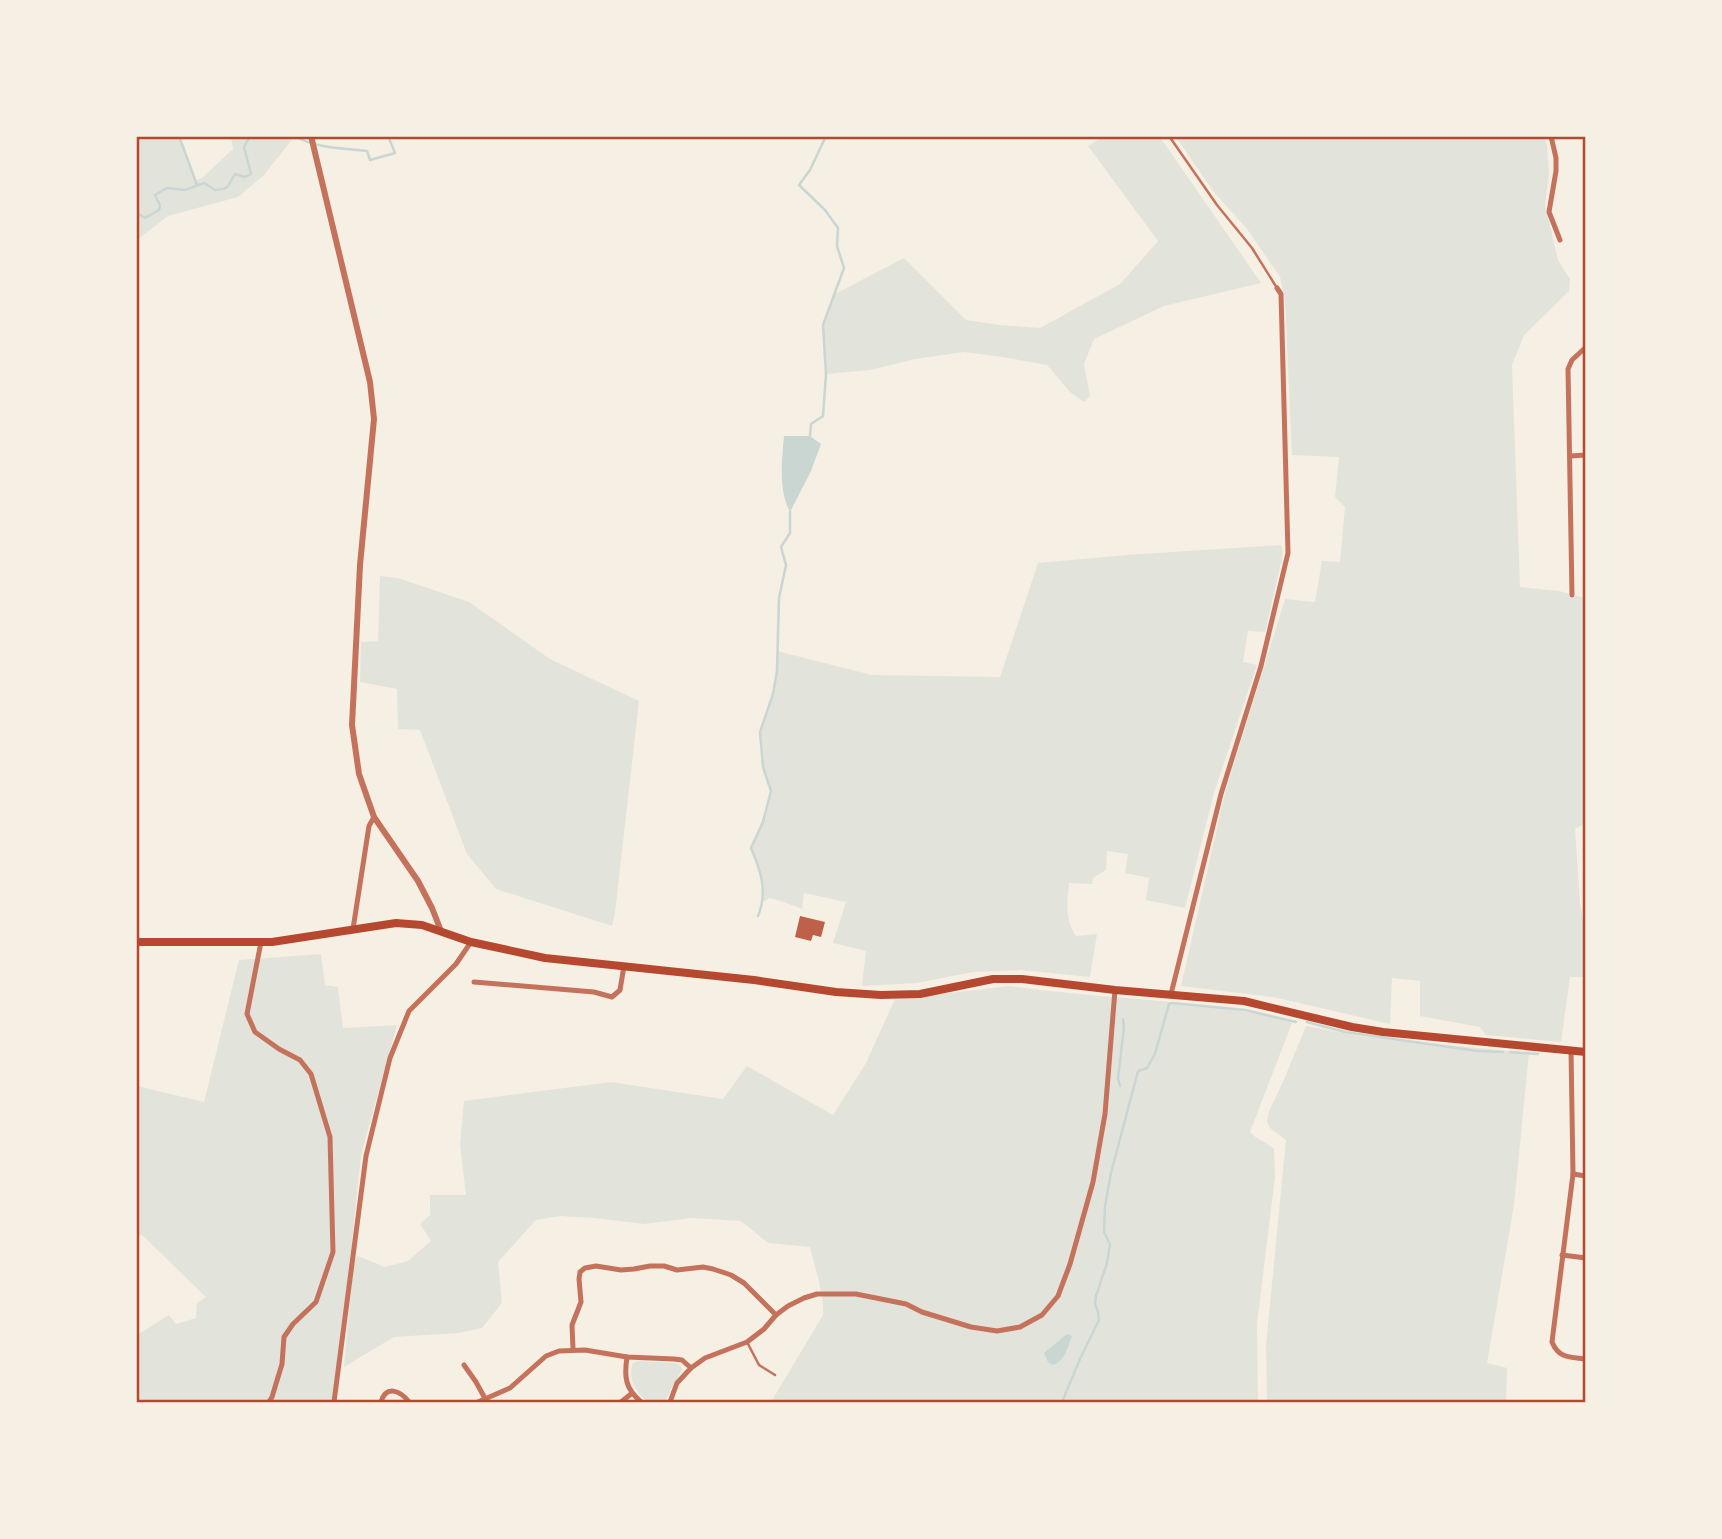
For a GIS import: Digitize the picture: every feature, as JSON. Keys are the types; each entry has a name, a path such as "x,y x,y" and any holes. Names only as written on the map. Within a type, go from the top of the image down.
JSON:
{"main road":[{"path":"136,942 276,941 396,923 422,925 471,942 545,958 754,980 836,992 920,994 993,979 1023,979 1244,1001 1383,1032 1586,1052"}],"street":[{"path":"312,136 370,382 374,419 360,565 352,725 359,774 374,817 418,881 441,931"},
{"path":"1550,136 1556,158 1556,172 1549,212 1560,240"},
{"path":"1171,994 1221,794 1261,666 1287,553 1280,294 1277,288"},
{"path":"1572,595 1569,365 1586,348"},
{"path":"1570,456 1586,455"},
{"path":"352,929 369,826 374,817"},
{"path":"261,942 247,1014 255,1032 300,1060 311,1074 330,1137 333,1240 333,1252 316,1302 293,1324 284,1337 282,1364 269,1402"},
{"path":"334,1402 366,1156 390,1058 409,1011 456,964 471,942"},
{"path":"474,982 594,992 612,997 620,990 624,966"},
{"path":"670,1402 677,1383 691,1368 705,1358 747,1342 765,1329 776,1315 788,1306 817,1294 856,1294 906,1304 922,1312 971,1327 997,1331 1020,1327 1042,1315 1058,1296 1081,1229 1093,1182 1105,1114 1115,990"},
{"path":"1571,1050 1573,1174 1552,1342 1556,1351 1564,1356 1586,1359"},
{"path":"1573,1174 1586,1176"},
{"path":"1562,1255 1586,1258"},
{"path":"573,1349 572,1325 581,1302 580,1272 596,1266 621,1269 664,1266 677,1270 713,1269 744,1283 776,1315"},
{"path":"464,1365 476,1382 483,1401 510,1388 546,1356 559,1350 573,1349 627,1357 682,1360 691,1368"},
{"path":"627,1357 627,1384 631,1394 641,1402"},
{"path":"381,1402 384,1395 394,1391 401,1393 409,1402"},
{"path":"621,1402 631,1394"}],"lane":[{"path":"1169,136 1217,205 1252,248 1277,288"},
{"path":"747,1342 759,1365 775,1375"}],"shaded area":[{"path":"137,136 179,137 195,181 202,178 233,149 231,137 294,137 264,175 238,197 168,216 137,240"},
{"path":"1104,136 1160,137 1261,283 1164,306 1094,339 1084,364 1090,396 1084,402 1070,392 1047,365 964,352 915,359 870,370 826,374 823,325 833,295 904,258 966,320 1000,325 1040,328 1120,284 1158,241 1088,146"},
{"path":"1176,137 1544,137 1549,175 1545,204 1558,260 1570,279 1569,291 1524,335 1512,365 1520,587 1559,591 1585,598 1586,823 1575,829 1580,904 1585,929 1585,977 1570,977 1561,1042 1486,1035 1480,1027 1420,1016 1420,981 1392,978 1390,1024 1273,997 1181,986 1225,793 1285,599 1315,602 1322,561 1340,562 1345,507 1335,497 1339,457 1292,455 1285,300 1280,277 1247,229 1213,191"},
{"path":"784,436 810,436 821,444 811,471 790,512 782,484"},
{"path":"1281,545 1283,554 1265,632 1248,631 1243,662 1257,665 1214,793 1185,908 1146,900 1149,878 1125,873 1128,854 1107,851 1106,870 1093,878 1092,884 1069,883 1068,911 1072,930 1076,936 1097,934 1090,977 1021,970 973,972 917,983 862,986 866,951 833,943 846,902 804,893 802,909 769,898 764,902 760,869 751,848 763,822 771,791 763,767 760,732 773,694 777,651 872,675 1000,677 1038,563"},
{"path":"380,576 398,578 469,602 550,659 639,701 612,926 496,889 467,854 420,730 398,729 397,689 360,682 361,642 378,641"},
{"path":"321,954 325,985 338,987 343,1028 397,1025 361,1155 335,1402 137,1402 137,1335 169,1315 176,1324 196,1318 197,1303 206,1297 142,1235 137,1236 137,1086 204,1102 239,960"},
{"path":"1010,986 1213,1007 1292,1023 1250,1132 1274,1149 1275,1177 1257,1324 1258,1402 771,1402 823,1315 821,1289 810,1247 768,1243 741,1221 691,1218 644,1224 560,1216 536,1220 498,1262 502,1303 482,1328 458,1333 394,1337 344,1367 354,1260 358,1256 385,1267 408,1261 431,1241 420,1224 430,1215 430,1195 466,1195 460,1144 464,1101 611,1082 723,1099 747,1066 833,1115 866,1063 895,999"},
{"path":"1306,1026 1360,1036 1529,1053 1514,1205 1487,1363 1507,1368 1506,1402 1267,1402 1266,1345 1286,1140 1270,1128 1267,1122 1269,1111"},
{"path":"1067,1334 1072,1336 1067,1349 1060,1361 1053,1365 1048,1362 1044,1353"},
{"path":"633,1363 677,1363 681,1366 682,1370 665,1402 648,1402 636,1390 631,1369"}],"building":[{"path":"800,916 825,922 821,937 813,935 811,941 795,937"}],"waterway":[{"path":"179,136 197,185"},
{"path":"136,212 145,218 159,210 160,205 155,195 167,188 185,190 204,183 220,190 228,186 235,174 245,177 251,174 244,147 250,136"},
{"path":"294,136 320,145 367,151 370,160 395,153 388,136"},
{"path":"810,436 811,424 823,416 826,374 823,325 844,268 837,246 838,228 825,210 799,185 810,170 826,136"},
{"path":"758,916 763,890 751,848 763,822 771,791 763,767 760,732 773,694 777,671 779,598 786,565 781,547 790,533 790,512"},
{"path":"1062,1402 1099,1320 1095,1304 1110,1244 1104,1232 1111,1173 1138,1071 1147,1068 1155,1054 1169,1004 1245,1010 1296,1022"},
{"path":"1120,1086 1118,1078 1123,1019"},
{"path":"1307,1022 1345,1032 1477,1051 1503,1052"},
{"path":"1510,1052 1538,1054"}]}
